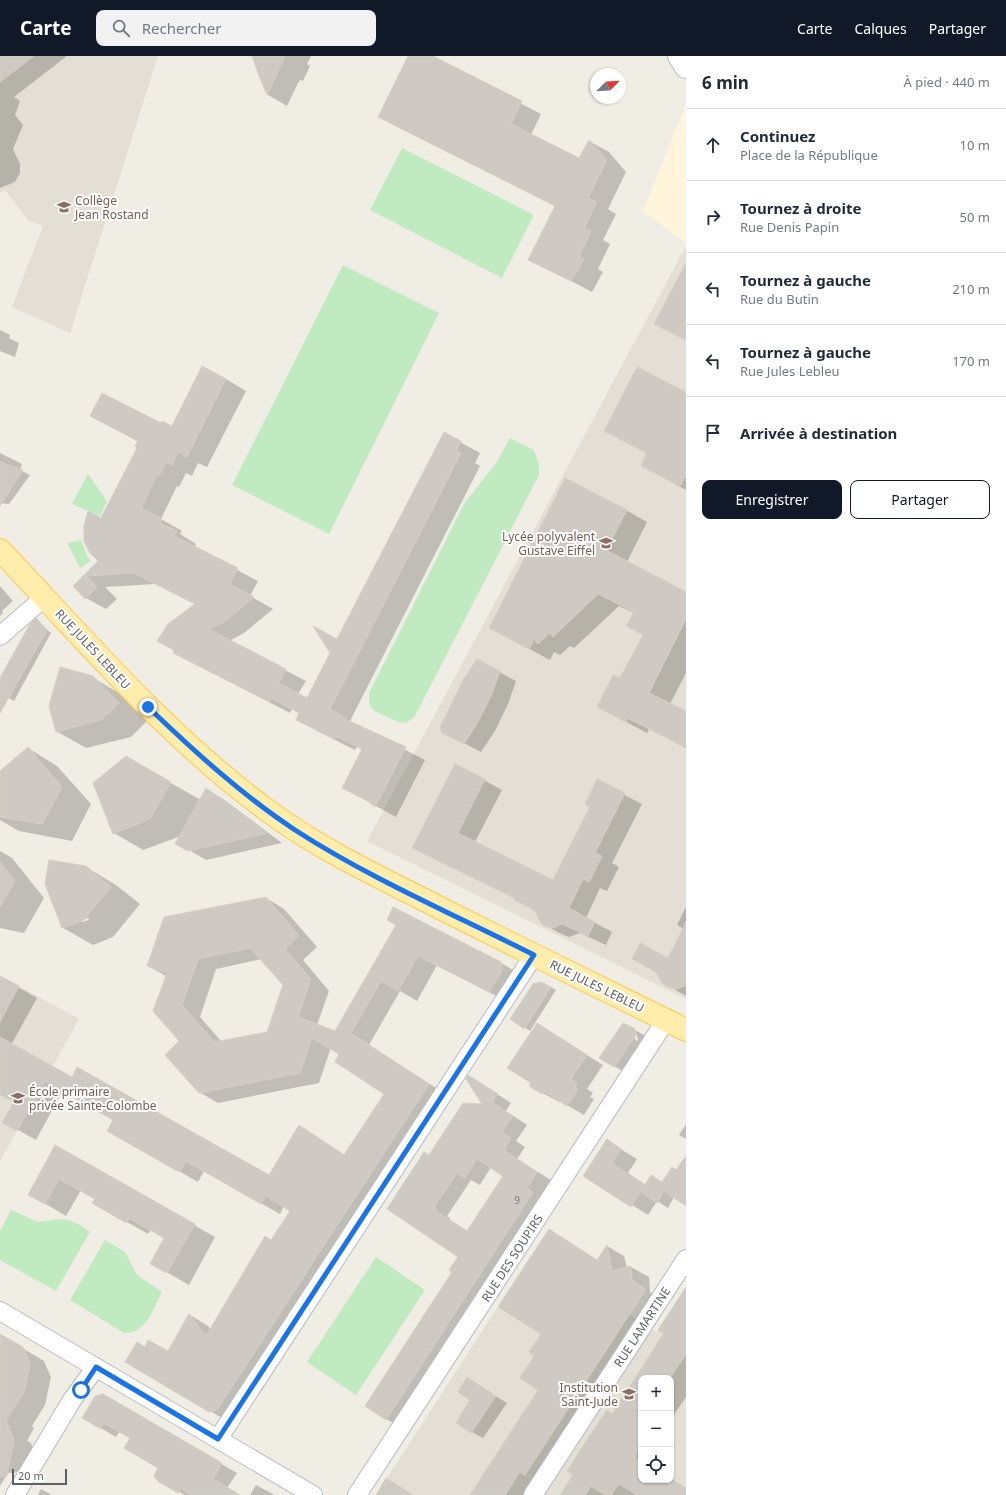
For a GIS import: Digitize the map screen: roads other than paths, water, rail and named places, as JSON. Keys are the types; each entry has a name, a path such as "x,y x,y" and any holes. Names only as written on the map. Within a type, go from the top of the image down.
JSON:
{"main road":[{"name":"RUE JULES LEBLEU","path":"0,550 134,693 165,723 255,801 294,829 327,850 686,1030"}],"street":[{"path":"679,56 686,67"},
{"path":"0,636 45,597"},
{"path":"218,1439 534,955"},
{"name":"RUE DES SOUPIRS","path":"357,1495 666,1020"},
{"name":"RUE LAMARTINE","path":"533,1495 686,1259"},
{"path":"0,1311 313,1495"},
{"path":"15,1495 72,1400 96,1367"}],"place":[{"name":"Collège Jean Rostand","path":"64,207"},
{"name":"Lycée polyvalent Gustave Eiffel","path":"606,543"},
{"name":"École primaire privée Sainte-Colombe","path":"18,1098"},
{"name":"Institution Saint-Jude","path":"629,1394"}]}
